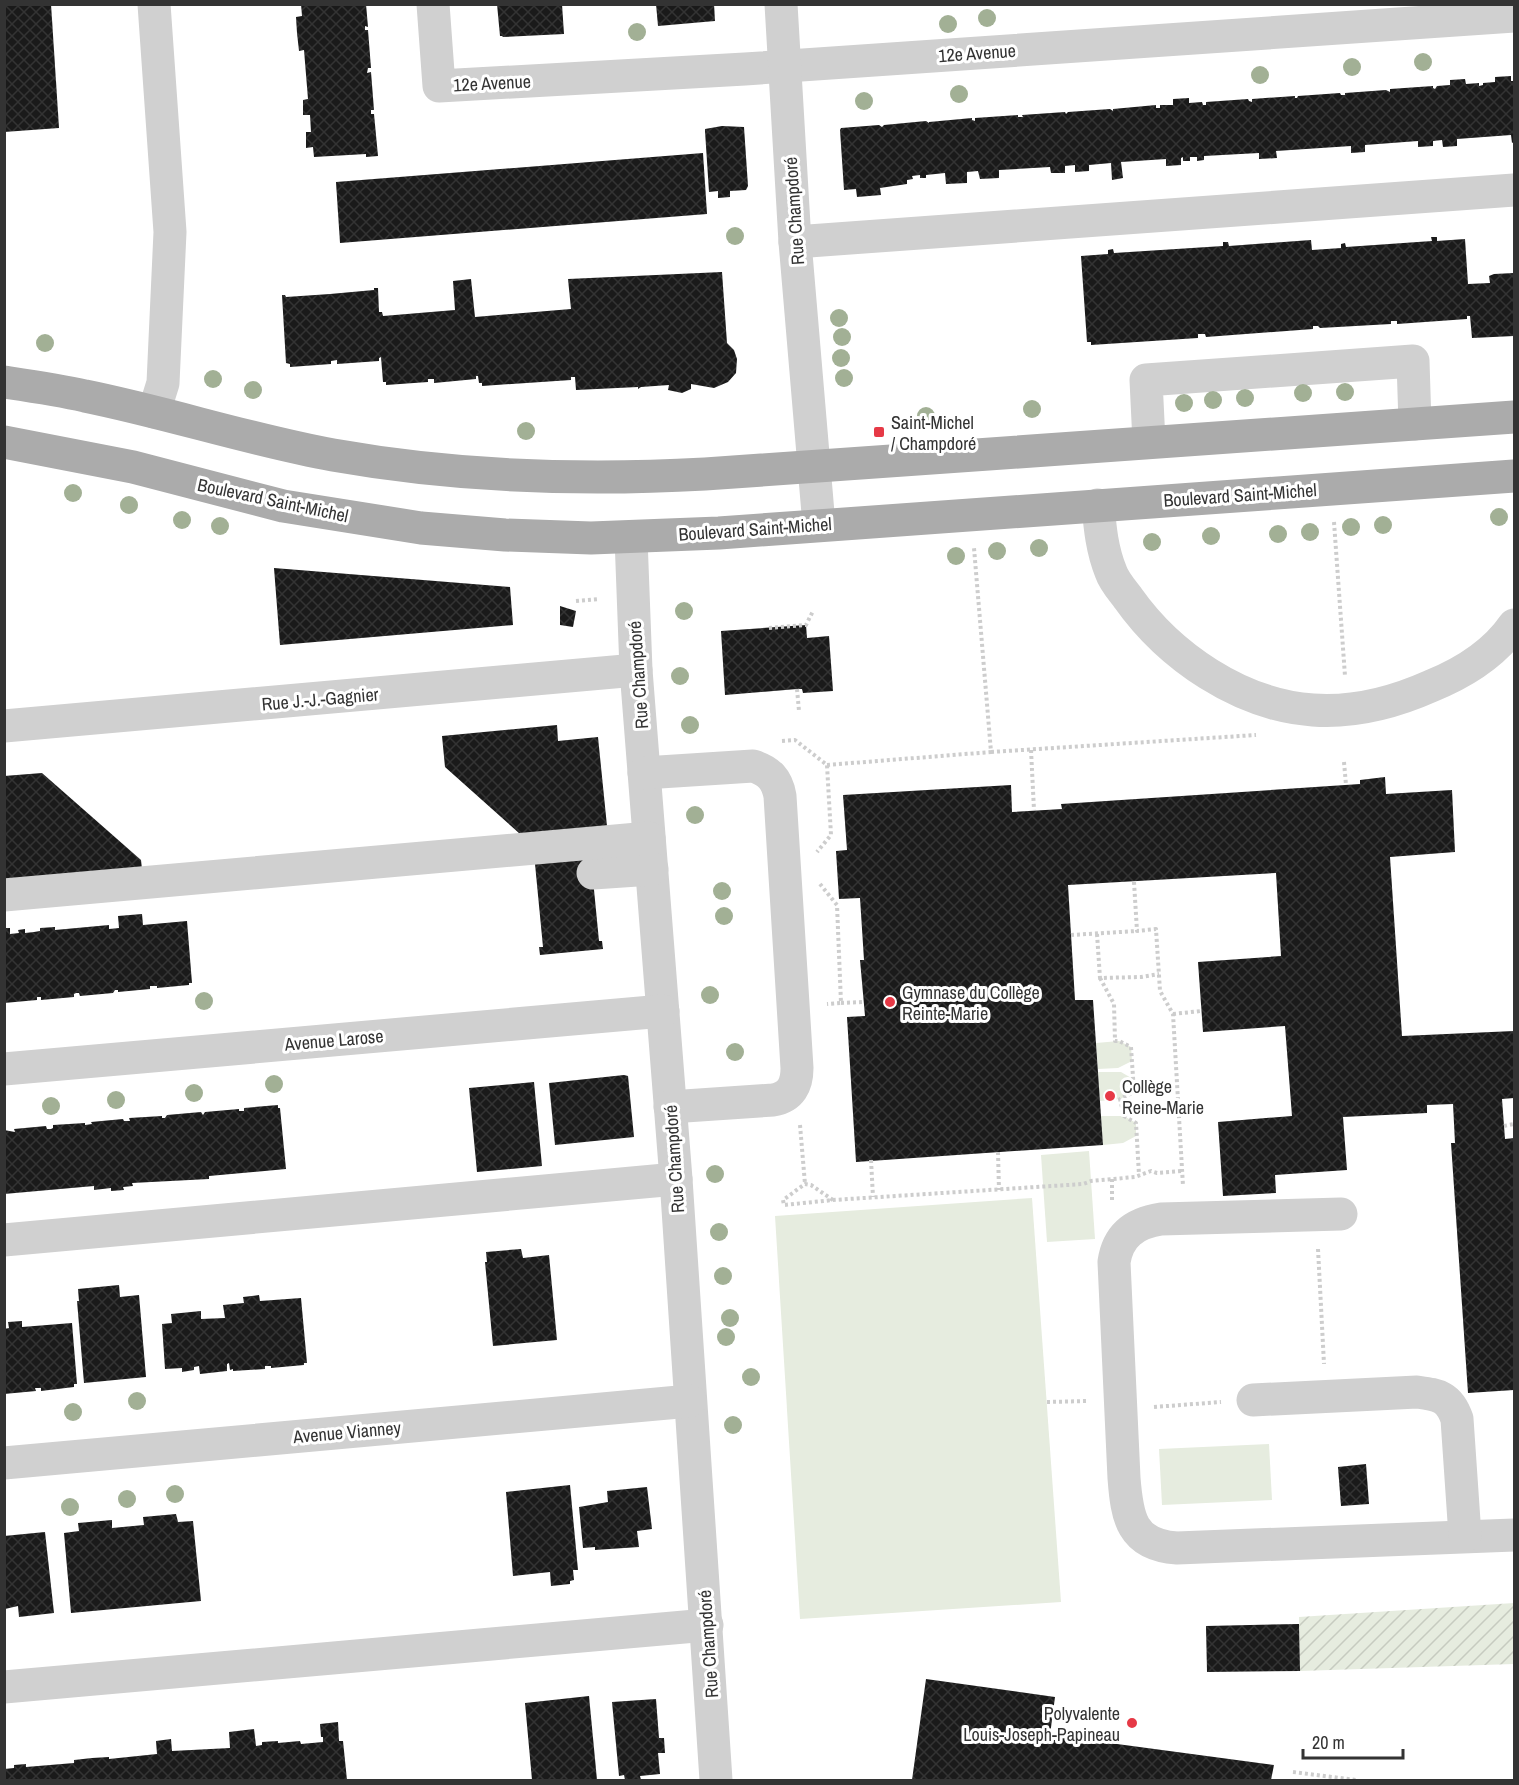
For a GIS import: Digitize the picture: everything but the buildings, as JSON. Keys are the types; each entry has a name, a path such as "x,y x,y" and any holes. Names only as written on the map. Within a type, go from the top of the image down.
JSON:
{"main road":[{"path":"4,382 85,396 245,436 331,454 452,472 524,477 609,478 814,467 1515,417"},
{"name":"Boulevard Saint-Michel","path":"4,442 133,467 244,497 346,517 421,528 487,534 631,538 1515,476"}],"street":[{"path":"154,4 170,232 163,383 154,412"},
{"name":"12e Avenue","path":"433,4 439,86 784,66 1515,16"},
{"name":"Rue Champdoré","path":"781,4 795,243 819,525"},
{"path":"795,243 1515,190"},
{"path":"1149,442 1146,380 1413,361 1415,424"},
{"path":"1098,505 1106,558 1112,574 1135,609 1155,631 1202,669 1254,696 1312,710 1372,707 1394,701 1451,678 1509,644"},
{"name":"Rue Champdoré","path":"631,538 636,670 676,1179 716,1780"},
{"name":"Rue J.-J.-Gagnier","path":"4,726 636,670"},
{"path":"644,773 753,766 772,776 780,796 797,1068 795,1086 786,1096 773,1100 670,1107"},
{"path":"593,873 650,853"},
{"path":"4,896 650,853"},
{"name":"Avenue Larose","path":"4,1069 663,1011"},
{"path":"4,1240 676,1179"},
{"path":"1328,1214 1147,1221 1130,1230 1116,1251 1114,1262 1127,1510 1135,1528 1149,1541 1178,1548 1515,1535"},
{"path":"1252,1400 1417,1392 1442,1398 1450,1403 1456,1419 1466,1536"},
{"name":"Avenue Vianney","path":"4,1463 690,1401"},
{"path":"4,1687 707,1625"}],"path":[{"path":"1334,518 1345,680"},
{"path":"974,544 991,752"},
{"path":"576,601 603,599"},
{"path":"769,628 806,625 813,611"},
{"path":"797,689 799,711"},
{"path":"827,765 1257,735"},
{"path":"1031,750 1034,810"},
{"path":"1344,762 1346,785"},
{"path":"1134,882 1137,931"},
{"path":"1071,935 1156,929 1161,991 1173,1014 1184,1194"},
{"path":"1097,934 1100,978 1114,1004 1115,1041 1131,1047 1134,1092 1120,1100 1124,1116 1136,1123 1139,1175"},
{"path":"1100,978 1159,974"},
{"path":"841,1003 863,1002"},
{"path":"1173,1014 1202,1011"},
{"path":"799,1115 805,1184"},
{"path":"1504,1126 1515,1124"},
{"path":"998,1152 999,1190"},
{"path":"871,1160 873,1197"},
{"path":"833,1200 811,1185 805,1184 783,1200 784,1205 1083,1184 1151,1172 1182,1171"},
{"path":"1325,1397 1328,1214"},
{"path":"1047,1402 1120,1399 1145,1408 1252,1400"},
{"path":"1293,1772 1356,1780"}],"shaded area":[{"path":"1119,1041 1131,1047 1132,1061 1118,1068 1098,1069 1096,1043"},
{"path":"1098,1072 1121,1072 1133,1079 1134,1092 1120,1099 1100,1101"},
{"path":"1101,1116 1124,1116 1136,1123 1136,1136 1123,1143 1103,1145"},
{"path":"1089,1151 1095,1239 1047,1242 1041,1155"},
{"path":"1032,1198 1061,1602 800,1619 775,1216"},
{"path":"1269,1444 1272,1500 1162,1505 1159,1449"},
{"path":"1514,1603 1514,1664 1300,1671 1299,1617"}],"place":[{"name":"Saint-Michel / Champdoré","path":"879,432"},
{"name":"Gymnase du Collège Reinte-Marie","path":"890,1002"},
{"name":"Collège Reine-Marie","path":"1110,1096"},
{"name":"Polyvalente Louis-Joseph-Papineau","path":"1132,1723"}]}
